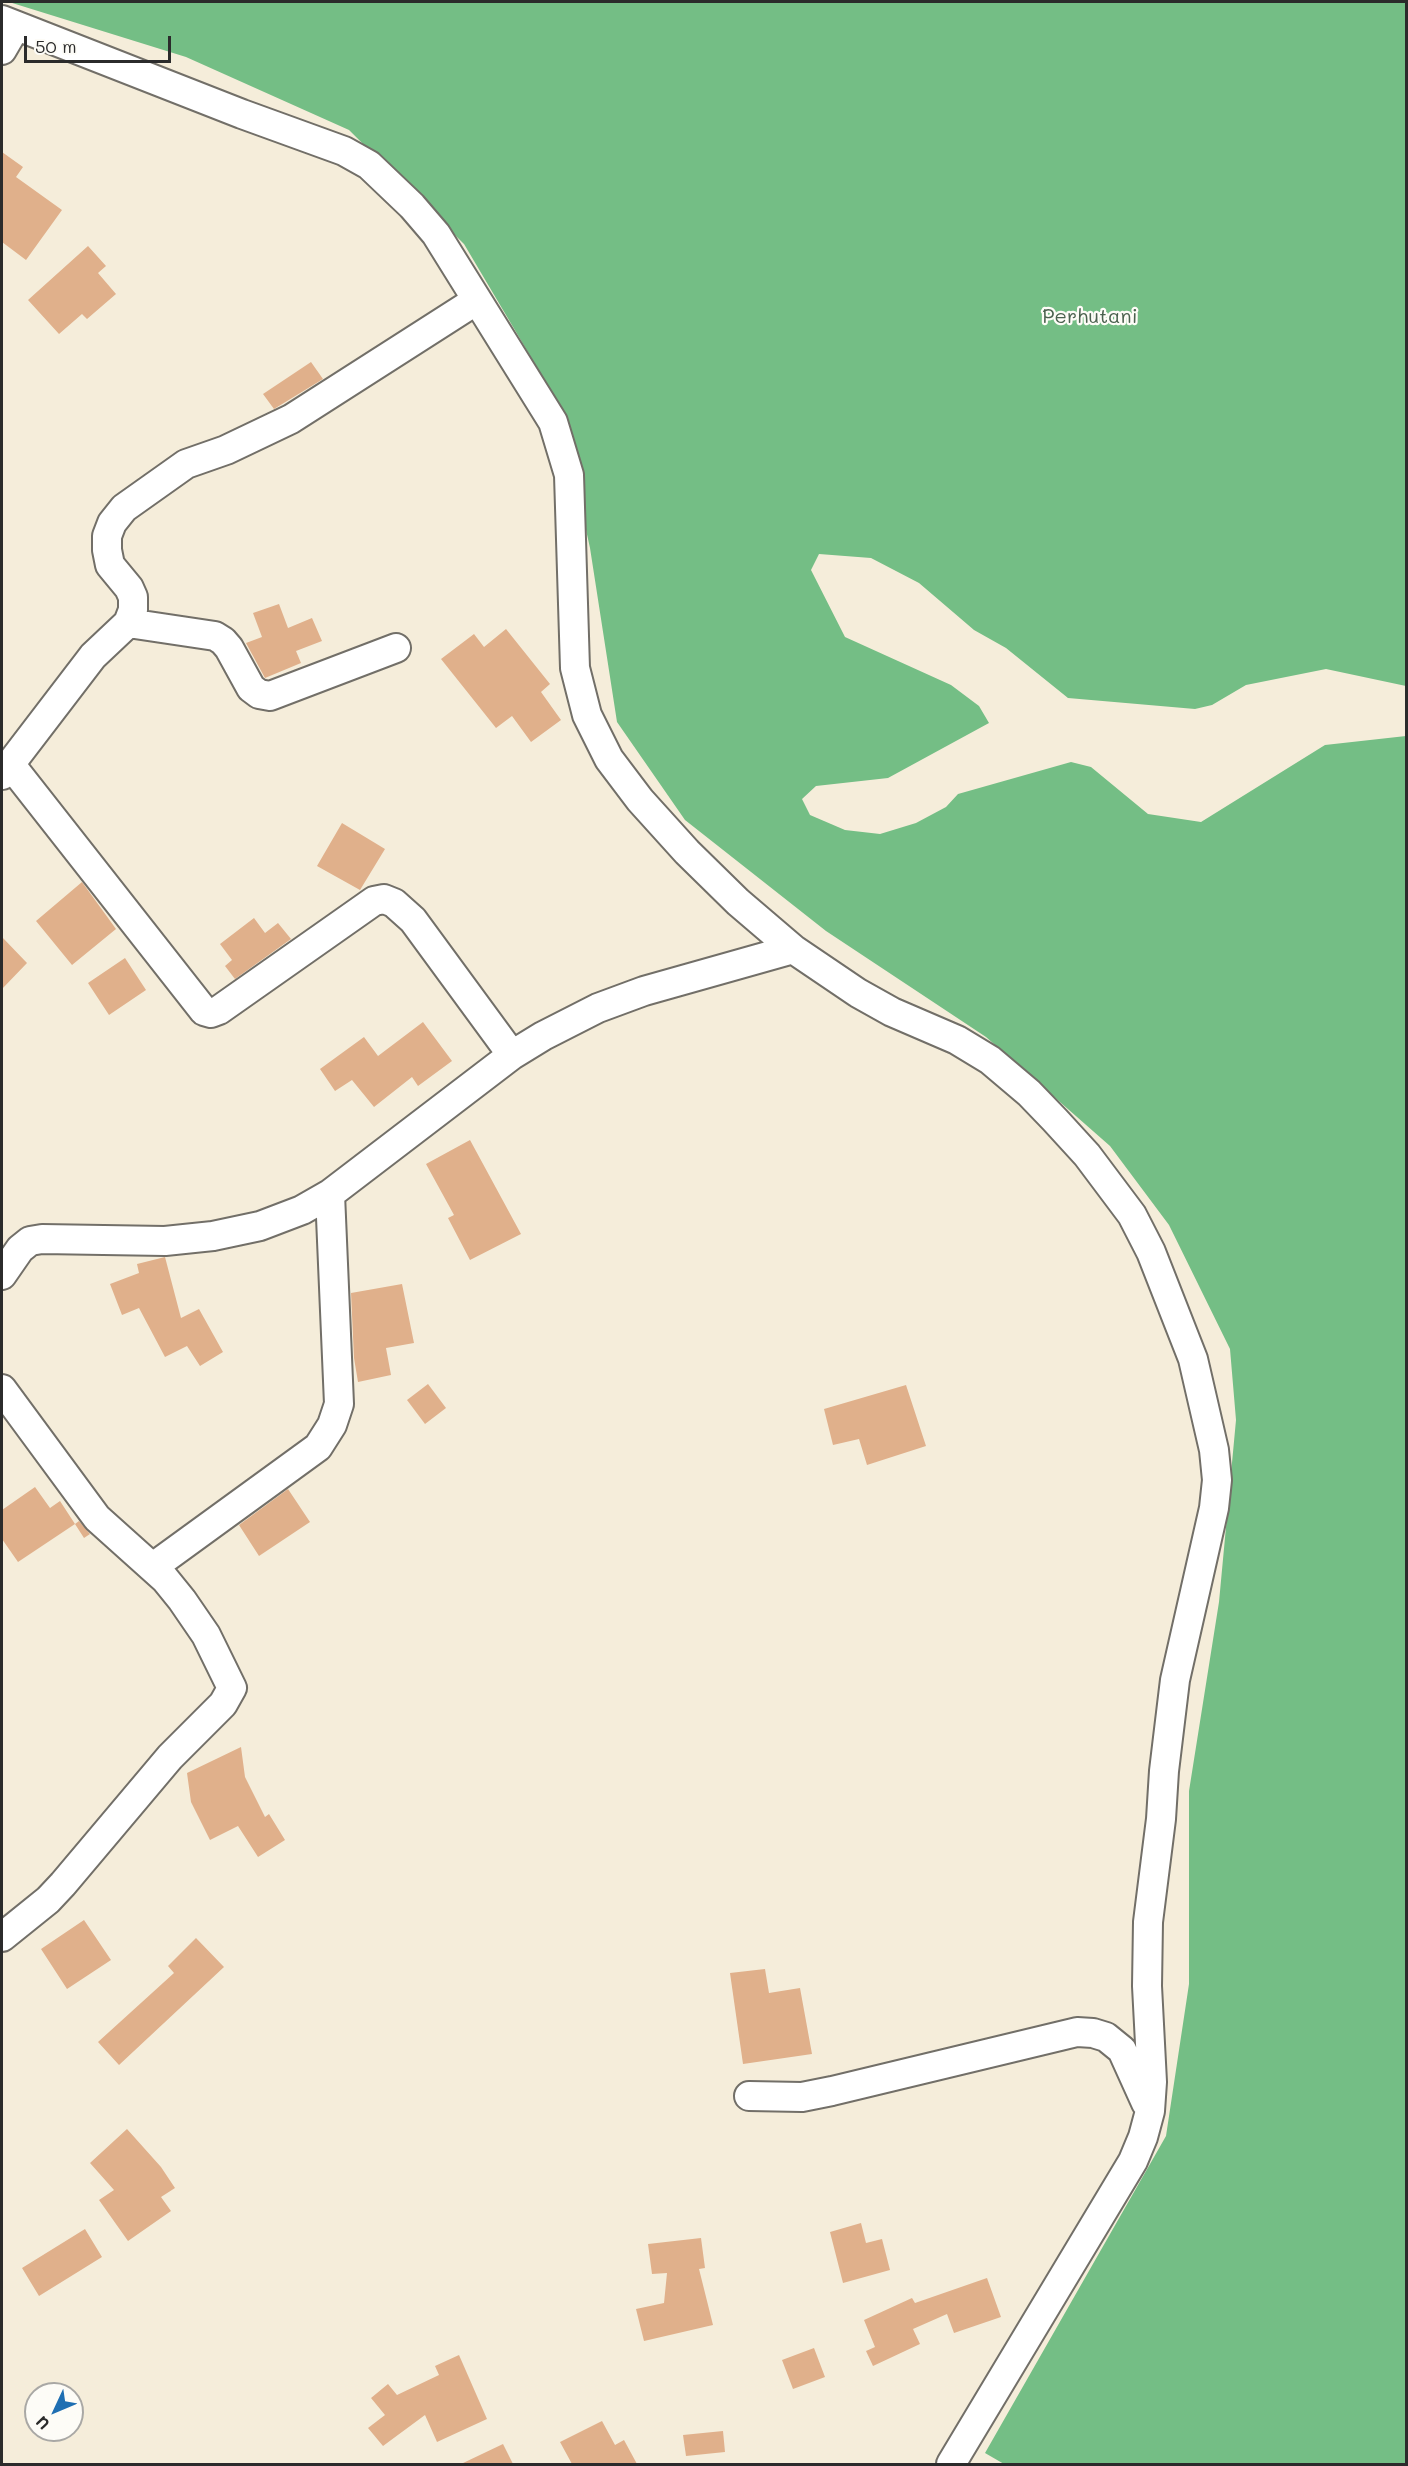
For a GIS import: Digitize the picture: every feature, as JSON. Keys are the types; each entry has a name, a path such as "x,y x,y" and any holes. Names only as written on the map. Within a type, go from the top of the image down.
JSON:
{"street":[{"path":"2,50 9,23 220,106 344,150 369,165 412,206 436,234 527,376 553,422 569,475 575,668 592,724 609,759 640,800 687,852 738,902 793,949 858,993 892,1012 957,1040 990,1060 1029,1093 1087,1155 1132,1215 1151,1252 1193,1359 1214,1450 1216,1480 1214,1508 1175,1680 1148,1922 1147,1986 1152,2082 1150,2111 1133,2161 951,2464"},
{"path":"477,300 291,419 226,450 186,464 124,508 112,523 107,536 107,550 110,565 129,588 133,597 134,610 128,623 93,656 6,770 204,1011 211,1013 219,1010 374,902 384,899 403,910 413,920 513,1055"},
{"path":"128,623 215,636 223,640 251,688 259,694 270,696 396,648"},
{"path":"2,1275 20,1248 30,1241 42,1239 165,1241 213,1236 260,1226 302,1210 330,1194 513,1055 543,1036 598,1008 793,949"},
{"path":"153,1567 318,1447 332,1425 339,1404 330,1194"},
{"path":"2,1389 98,1518 153,1567 182,1600 206,1635 232,1688 229,1695 159,1769 63,1884 48,1900 2,1937"},
{"path":"749,2096 785,2098 832,2091 1077,2032 1106,2037 1122,2050 1150,2111"}],"green space":[{"name":"Perhutani","path":"9,2 1406,2 1406,686 1326,669 1246,685 1212,705 1195,709 1068,698 1006,648 974,630 919,583 871,558 819,554 811,570 845,637 951,685 979,706 989,723 888,778 816,786 802,799 810,815 845,830 880,834 916,823 946,807 958,794 1071,762 1091,767 1148,814 1201,822 1325,745 1406,736 1406,2464 1004,2464 985,2453 1166,2136 1189,1984 1189,1791 1219,1602 1236,1420 1230,1349 1169,1225 1110,1146 986,1037 826,931 685,820 617,722 590,548 558,403 464,244 349,130 186,57"}],"building":[{"path":"2,152 23,167 16,177 62,210 26,260 2,242"},
{"path":"88,246 106,266 98,273 116,294 87,319 82,314 59,334 28,300"},
{"path":"311,362 323,379 274,409 263,394"},
{"path":"279,604 288,628 312,618 322,641 296,651 301,663 265,678 246,643 262,637 253,613"},
{"path":"506,629 550,684 541,692 561,720 531,742 512,716 496,728 441,659 474,634 484,647"},
{"path":"342,823 385,849 360,890 317,866"},
{"path":"82,882 116,929 72,965 36,921"},
{"path":"254,918 265,933 278,923 291,939 235,979 225,966 232,960 220,944"},
{"path":"2,937 27,963 2,989"},
{"path":"125,958 146,990 109,1015 88,983"},
{"path":"423,1022 452,1061 418,1086 412,1077 374,1107 352,1080 335,1091 320,1069 364,1037 378,1056"},
{"path":"470,1140 521,1234 470,1260 448,1218 454,1215 426,1164"},
{"path":"165,1257 181,1318 199,1309 223,1352 200,1366 187,1346 165,1357 139,1308 122,1315 110,1284 139,1273 137,1264"},
{"path":"402,1284 414,1343 386,1348 391,1375 358,1382 354,1358 351,1293"},
{"path":"428,1384 446,1408 425,1424 407,1400"},
{"path":"906,1385 926,1446 867,1465 859,1439 833,1445 824,1409"},
{"path":"35,1487 50,1508 60,1501 75,1524 18,1562 2,1539 2,1510"},
{"path":"288,1489 310,1522 259,1556 239,1525"},
{"path":"79,1521 90,1534 84,1538 75,1524"},
{"path":"241,1747 245,1777 265,1817 269,1814 285,1840 258,1857 238,1826 210,1840 191,1802 187,1773"},
{"path":"84,1920 111,1960 67,1989 41,1949"},
{"path":"196,1938 224,1967 119,2065 98,2042 174,1973 168,1966"},
{"path":"765,1969 769,1993 800,1988 812,2054 743,2064 730,1973"},
{"path":"127,2129 161,2167 175,2188 161,2197 171,2211 128,2241 99,2200 114,2190 90,2163"},
{"path":"861,2223 866,2243 882,2239 890,2270 843,2283 830,2232"},
{"path":"85,2229 102,2257 39,2296 22,2268"},
{"path":"701,2238 705,2268 699,2269 713,2325 644,2341 636,2309 664,2303 667,2273 652,2274 648,2244"},
{"path":"987,2278 1001,2317 954,2333 947,2314 913,2329 920,2344 873,2366 866,2351 875,2347 864,2320 912,2298 915,2303"},
{"path":"814,2348 825,2377 793,2389 782,2360"},
{"path":"459,2355 487,2419 437,2442 425,2415 383,2446 368,2428 385,2415 371,2398 388,2384 397,2395 439,2375 435,2366"},
{"path":"602,2421 615,2445 624,2440 637,2464 572,2464 560,2442"},
{"path":"723,2431 725,2452 686,2456 683,2435"},
{"path":"503,2444 513,2464 461,2464"}]}
